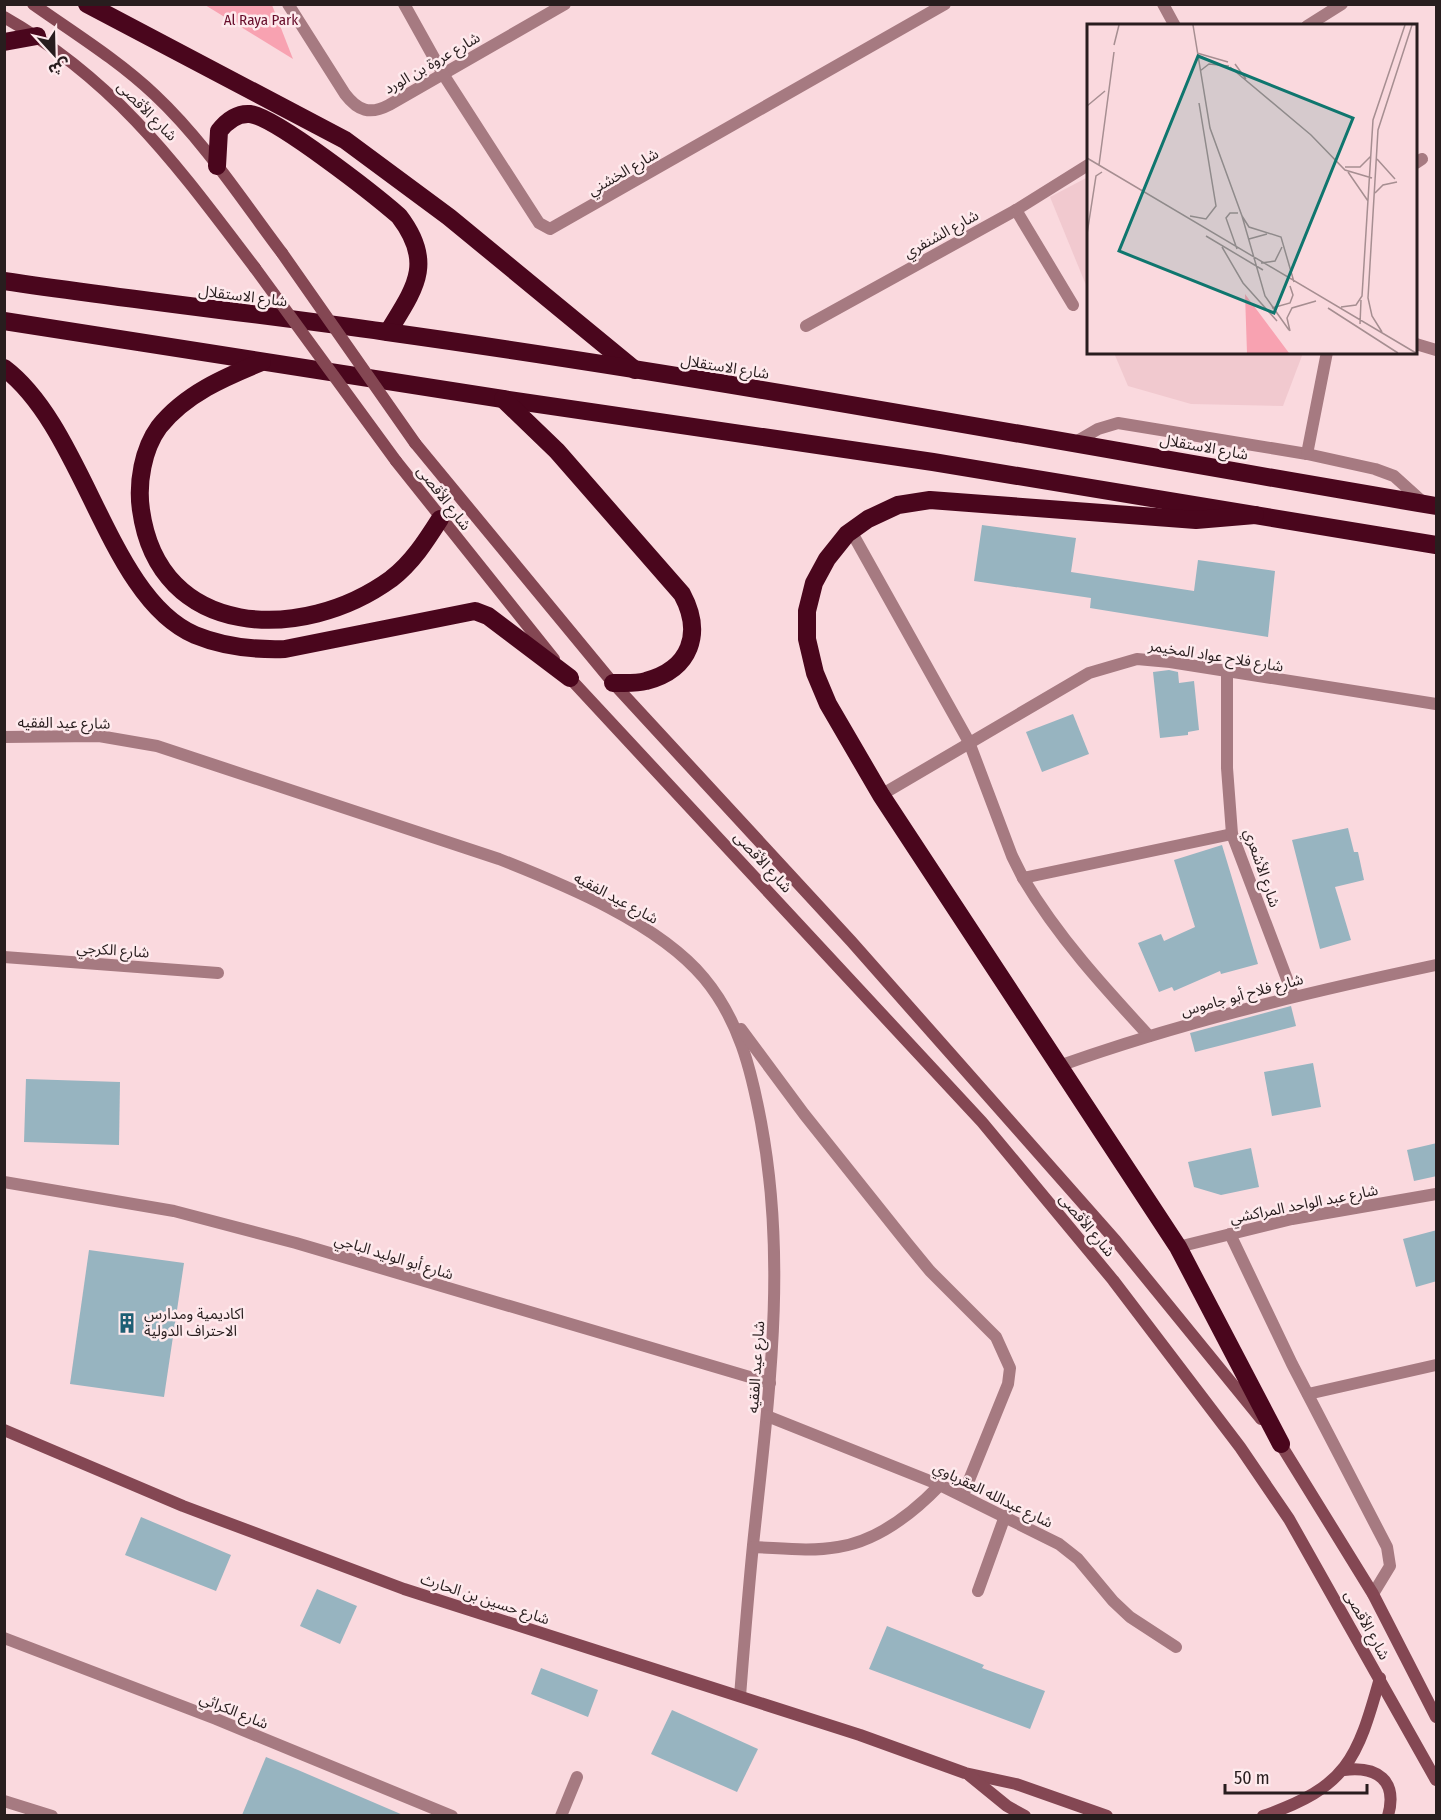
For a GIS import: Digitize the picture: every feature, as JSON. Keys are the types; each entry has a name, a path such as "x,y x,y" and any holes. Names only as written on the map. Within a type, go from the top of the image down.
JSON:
{"highway":[{"path":"87,4 345,140 449,217 636,371"},
{"path":"4,42 37,36"},
{"path":"217,166 219,131 238,115 251,114 284,130 399,216 410,230 420,264 416,286 388,332"},
{"name":"شارع الاستقلال","path":"4,281 388,332 1074,443 1431,505"},
{"path":"4,321 503,399 933,462 1437,545"},
{"path":"262,361 217,380 185,403 159,428 141,469 139,498 143,529 155,559 176,588 209,609 242,620 284,620 323,613 363,597 393,578 419,552 440,519"},
{"path":"4,368 28,390 48,414 134,576 168,617 194,634 223,645 257,650 285,649 475,611 488,616 570,678"},
{"path":"503,399 557,451 682,594 692,612 694,628 689,649 675,667 662,676 644,682 613,683"},
{"path":"1255,515 1196,520 930,500 898,505 851,531 827,559 814,583 807,611 807,639 815,673 828,704 881,795 1178,1247 1281,1444"}],"main road":[{"name":"شارع الأقصى","path":"33,4 112,59 153,93 217,166 282,253 415,444 613,683 851,941 1078,1198 1281,1444 1373,1594 1437,1717"},
{"name":"شارع الأقصى","path":"4,17 37,36 83,70 126,108 169,155 440,519 570,678 982,1122 1113,1280 1185,1373 1264,1483 1338,1601 1437,1780"},
{"name":"شارع حسين بن الحارث","path":"4,1431 183,1506 360,1573 740,1696 965,1773 1016,1784 1107,1815"},
{"path":"1263,1815 1310,1797 1344,1770 1356,1751 1367,1725 1380,1678"},
{"path":"1344,1770 1368,1769 1381,1777 1392,1797 1388,1815"},
{"name":"شارع حسين بن الحارث","path":"965,1773 1007,1806 1025,1815"}],"street":[{"name":"شارع عروة بن الورد","path":"288,4 352,104 363,111 377,111 565,4"},
{"name":"شارع الخشني","path":"404,4 443,74 539,223 550,229 945,4"},
{"path":"1163,4 1174,24"},
{"path":"1310,24 1342,4"},
{"name":"شارع الشنفري","path":"806,327 1016,210 1087,166"},
{"path":"1016,210 1073,305"},
{"path":"1417,344 1437,350"},
{"path":"1307,454 1328,354"},
{"path":"1074,443 1098,429 1118,423 1307,454 1375,469 1394,476 1431,505"},
{"path":"851,531 969,742 1012,856 1046,917 1065,942 1149,1036"},
{"name":"شارع فلاح عواد المخيمر","path":"881,795 1089,673 1137,659 1170,662 1227,673 1437,704"},
{"name":"شارع الأشعري","path":"1227,673 1228,777 1232,834 1293,996"},
{"name":"شارع عيد الفقيه","path":"4,737 99,736 157,746 499,859 535,873 644,927 672,947 704,977 727,1008 743,1044 754,1085 774,1209 774,1344 740,1696"},
{"path":"1023,878 1232,834"},
{"name":"شارع الكرجي","path":"4,957 218,973"},
{"name":"شارع فلاح أبو جاموس","path":"1059,1066 1149,1036 1293,996 1437,964"},
{"path":"727,1008 804,1114 907,1243 930,1271 996,1337 1007,1355 1010,1368 1008,1384 963,1495"},
{"name":"شارع أبو الوليد الباجي","path":"4,1182 174,1211 296,1243 770,1383"},
{"name":"شارع عبد الواحد المراكشي","path":"1178,1247 1292,1219 1437,1194"},
{"path":"1230,1234 1308,1395 1387,1547 1390,1566 1373,1594"},
{"path":"1308,1395 1437,1365"},
{"name":"شارع عبدالله العقرباوي","path":"767,1416 963,1495 1059,1544 1078,1559 1113,1601 1130,1617 1176,1647"},
{"path":"753,1547 837,1548 865,1540 921,1506 940,1485"},
{"path":"978,1591 1005,1516"},
{"name":"شارع الكراثي","path":"4,1638 216,1719 452,1815"},
{"path":"561,1815 577,1777"},
{"path":"4,1801 36,1813 52,1815"}],"shaded area":[{"path":"1087,178 1087,288 1050,197"},
{"path":"1114,354 1303,354 1283,406 1191,404 1128,386"}],"green space":[{"name":"Al Raya Park","path":"205,5 272,5 293,59"}],"building":[{"path":"982,525 1076,538 1071,572 1194,591 1198,560 1275,571 1268,637 1090,608 1091,598 974,581"},
{"path":"1169,670 1178,672 1179,683 1194,681 1199,730 1188,732 1188,735 1160,738 1153,672"},
{"path":"1073,714 1089,754 1042,772 1026,732"},
{"path":"1348,828 1354,852 1358,852 1364,880 1335,887 1351,940 1320,949 1292,840"},
{"path":"1222,845 1258,964 1221,974 1220,971 1174,991 1172,987 1159,992 1138,943 1161,934 1164,941 1195,927 1174,860"},
{"path":"1291,1006 1296,1026 1195,1052 1190,1033"},
{"path":"1313,1063 1321,1107 1272,1116 1264,1072"},
{"path":"26,1079 120,1082 119,1145 24,1142"},
{"path":"1437,1143 1437,1176 1414,1181 1407,1150"},
{"path":"1251,1148 1259,1187 1221,1195 1194,1187 1188,1162"},
{"path":"1437,1230 1437,1281 1416,1287 1403,1239"},
{"name":"اكاديمية ومدارس الاحتراف الدولية","path":"89,1250 184,1263 164,1397 70,1384"},
{"path":"141,1517 231,1555 216,1591 125,1555"},
{"path":"317,1589 357,1606 340,1644 300,1626"},
{"path":"887,1626 984,1665 982,1668 1045,1691 1030,1729 869,1669"},
{"path":"541,1668 598,1690 588,1717 531,1694"},
{"path":"672,1710 758,1749 737,1792 651,1754"},
{"path":"266,1757 298,1770 403,1815 242,1815"}],"place":[{"name":"اكاديمية ومدارس الاحتراف الدولية","path":"127,1323"}]}
